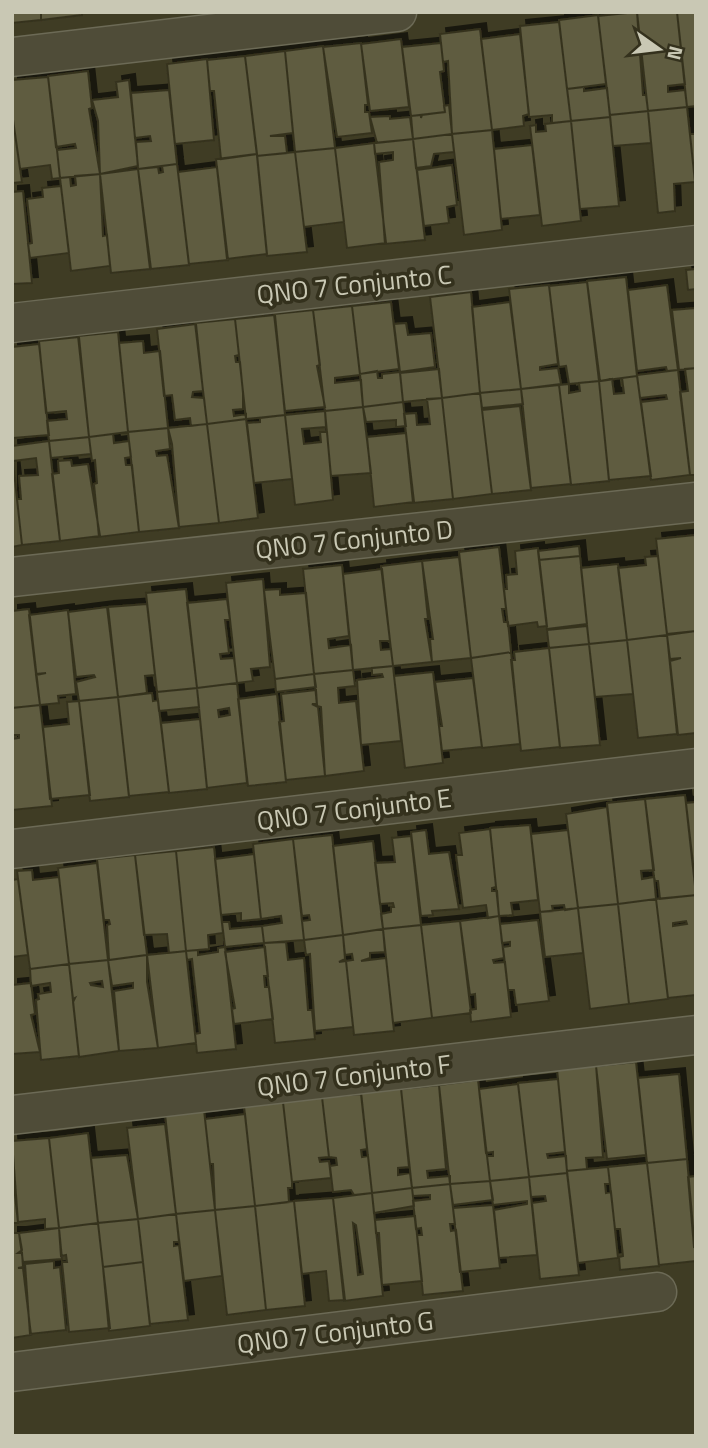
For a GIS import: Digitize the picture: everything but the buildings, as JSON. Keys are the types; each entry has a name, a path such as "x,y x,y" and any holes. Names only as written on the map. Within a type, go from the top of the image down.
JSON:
{"street":[{"path":"12,57 397,12"},
{"name":"QNO 7 Conjunto C","path":"12,323 696,245"},
{"name":"QNO 7 Conjunto D","path":"12,577 696,502"},
{"name":"QNO 7 Conjunto E","path":"12,849 696,768"},
{"name":"QNO 7 Conjunto F","path":"12,1115 696,1035"},
{"name":"QNO 7 Conjunto G","path":"12,1372 657,1292"}]}
